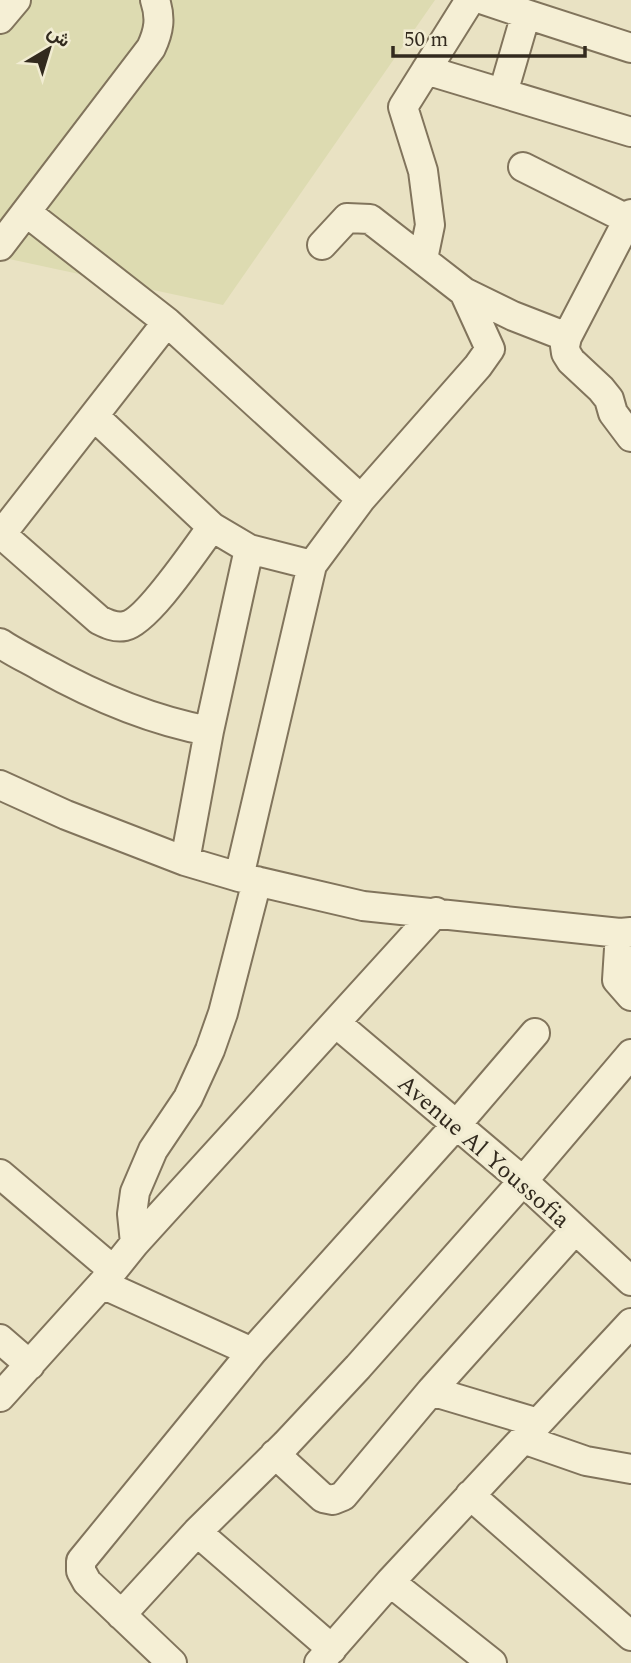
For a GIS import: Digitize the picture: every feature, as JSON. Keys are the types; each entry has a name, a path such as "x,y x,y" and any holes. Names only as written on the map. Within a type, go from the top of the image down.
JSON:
{"street":[{"path":"0,19 16,0"},
{"path":"0,246 150,48 159,25 155,0"},
{"path":"423,259 430,225 423,171 403,107 470,0"},
{"path":"484,0 631,48"},
{"path":"503,93 526,14"},
{"path":"426,70 631,132"},
{"path":"523,167 630,218 567,337 565,346 571,361 601,389 613,413 631,437"},
{"path":"26,212 167,323 361,499"},
{"path":"322,245 347,218 370,219 464,292 513,316 567,337"},
{"path":"135,1243 132,1214 135,1192 153,1150 188,1098 223,1013 312,565 361,499 490,349 464,292"},
{"path":"167,323 1,534 99,620 112,626 125,626 146,613 212,527"},
{"path":"95,417 212,527 249,549 312,565"},
{"path":"185,861 209,731 249,549"},
{"path":"0,643 106,699 173,725 209,731"},
{"path":"0,785 66,815 185,861 248,879 363,906 626,932 617,980 631,996"},
{"path":"0,1398 135,1243 436,912"},
{"name":"Avenue Al Youssofia","path":"336,1023 523,1181 631,1281"},
{"path":"172,1663 87,1582 81,1570 83,1558 252,1352 535,1033"},
{"path":"121,1615 197,1532 358,1367 629,1061"},
{"path":"0,1174 108,1277 252,1352"},
{"path":"275,1454 323,1498 333,1500 343,1496 431,1391 575,1230"},
{"path":"197,1532 325,1656 390,1581 631,1323"},
{"path":"0,1339 30,1365"},
{"path":"431,1391 531,1431 586,1461 631,1469"},
{"path":"470,1495 631,1636"},
{"path":"390,1581 492,1663"}],"shaded area":[{"path":"0,0 435,0 223,305 0,257"}]}
